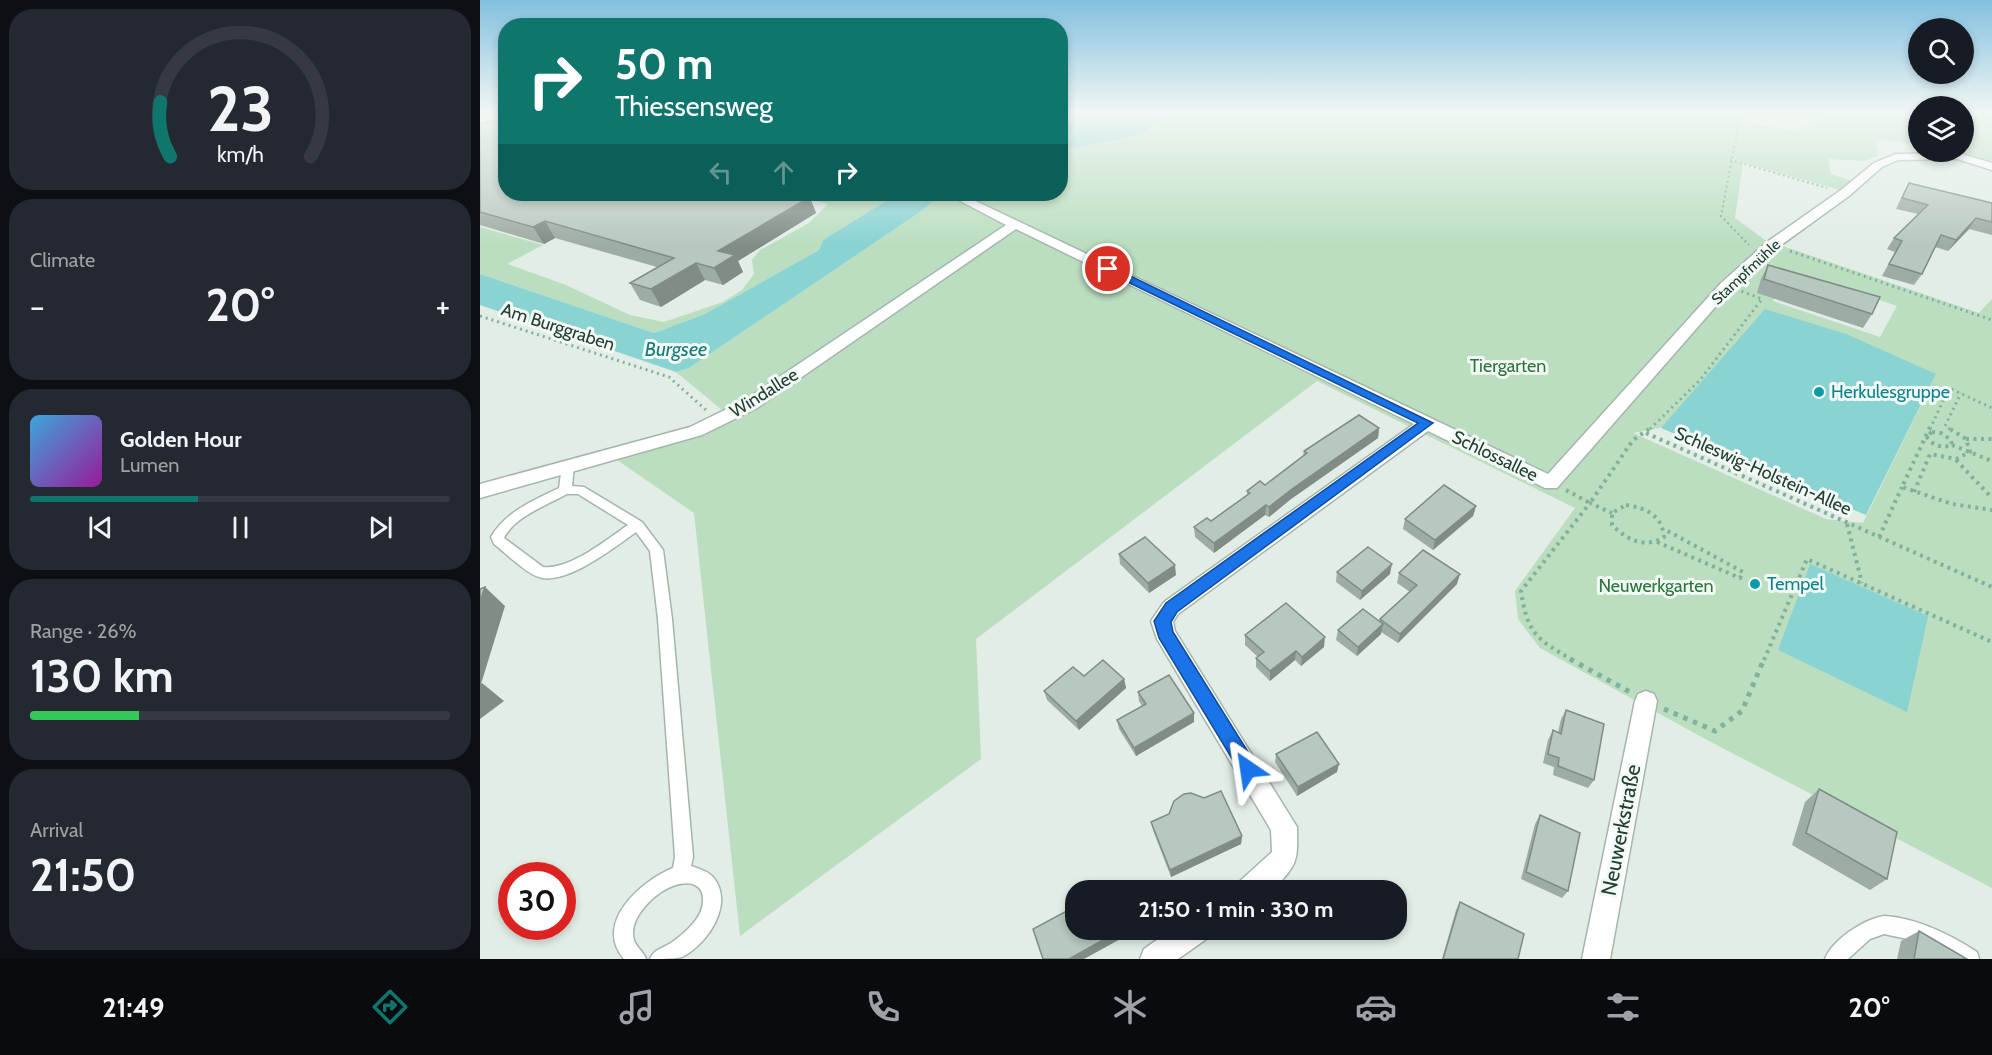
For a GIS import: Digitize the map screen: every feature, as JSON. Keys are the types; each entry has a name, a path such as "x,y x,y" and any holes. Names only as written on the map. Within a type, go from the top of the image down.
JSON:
{"street":[{"name":"Stampfmühle","path":"1551,483 1726,286 1766,249 1845,193 1878,165 1896,157 1911,157"},
{"name":"Stampfmühle","path":"1960,157 1992,167"},
{"name":"Schlossallee","path":"967,201 1551,483"},
{"name":"Windallee","path":"480,491 696,431 751,404 1014,225"},
{"path":"1264,880 1285,857 1284,827 1165,633 1162,621 1171,608 1427,423"},
{"name":"Neuwerkstraße","path":"1596,959 1646,701"},
{"path":"1154,959 1181,940"}],"lane":[{"path":"565,490 568,466"},
{"path":"638,525 568,569 547,575 499,541 497,537 500,530 511,521 565,490 580,490 638,525 656,550 684,856 680,875"},
{"path":"637,959 628,953 623,943 623,930 628,915 651,888 680,875 692,875 702,879 709,886 712,897 711,910 695,937 682,948 659,959"},
{"path":"1834,959 1856,938 1882,924 1920,932 1971,959"}],"path":[{"path":"1731,157 1721,216 1740,238 1766,249 1992,320"},
{"path":"1730,160 1845,193"},
{"path":"1646,433 1700,380 1762,299"},
{"name":"Am Burggraben","path":"480,316 669,377 717,420"},
{"path":"1879,537 1949,388 1992,408"},
{"path":"1960,393 1945,426 1965,439 1992,439"},
{"path":"1926,434 1932,432 1944,434 1952,440 1952,445"},
{"name":"Schleswig-Holstein-Allee","path":"1862,583 1807,559 1742,711 1715,731 1646,701 1544,644 1525,619 1521,591 1590,503 1633,440 1646,433 1992,587"},
{"path":"1926,434 1928,440 1936,445 1946,447 1952,445 1992,461"},
{"path":"1965,439 1970,452"},
{"path":"1914,492 1930,454 1955,459 1963,458 1970,452"},
{"path":"1955,459 1992,498"},
{"path":"1551,483 1612,513"},
{"path":"1902,487 1952,504 1992,510"},
{"path":"1626,505 1637,506 1653,514 1664,529 1743,572 1740,578 1657,542 1641,543 1620,534 1612,525 1612,513 1626,505"},
{"path":"1846,523 1862,583 1992,642"},
{"path":"1657,542 1664,537 1664,529"}],"green space":[{"path":"1068,157 1876,157 1864,161 1828,159 1831,174 1851,181 1840,190 1743,163 1735,218 1765,240 1979,313 1992,299 1992,888 1707,740 1540,648 1518,619 1515,591 1575,508 1317,381 976,639 981,759 740,936 694,513 617,460 706,434 722,410 676,372 689,368 923,210 932,201 1068,201","holes":["1786,279 1820,280 1897,306 1880,337 1773,301","1936,374 1863,523 1826,519 1633,433"]},
{"path":"1976,157 1992,157 1992,163"},
{"path":"816,201 886,201 823,240 819,250 705,314 654,333 480,274 480,227 543,245 507,264 566,285 630,315 664,322 723,302 742,290 754,274 752,260 760,250 809,223 828,204"}],"water":[{"name":"Burgsee","path":"886,201 932,201 923,210 689,368 676,372 480,305 480,274 654,333 705,314 819,250 823,240"},
{"path":"1765,309 1846,334 1936,374 1866,515 1661,428"},
{"path":"1810,564 1928,616 1907,712 1778,650"}],"building":[{"path":"480,157 498,157 498,201 803,201 718,251 735,255 714,268 696,263 651,289 630,283 674,258 545,221 533,227 480,212"},
{"path":"1909,183 1992,203 1992,222 1976,218 1956,240 1941,235 1922,274 1889,264 1902,241 1894,238 1928,205 1902,198"},
{"path":"1768,265 1880,297 1872,314 1764,279"},
{"path":"1359,415 1379,428 1269,507 1266,505 1214,543 1194,527 1207,518 1211,521 1250,493 1247,491 1260,481 1265,485 1307,453 1304,451"},
{"path":"1444,485 1476,506 1435,540 1405,519"},
{"path":"1145,537 1175,565 1148,583 1119,554"},
{"path":"1368,547 1392,564 1362,591 1337,572"},
{"path":"1423,550 1460,574 1400,634 1380,619 1417,585 1399,573"},
{"path":"485,587 480,601 480,589"},
{"path":"1286,603 1325,637 1302,657 1296,651 1270,671 1256,658 1264,652 1245,635"},
{"path":"1363,609 1383,624 1358,647 1338,630"},
{"path":"1103,660 1124,679 1076,721 1044,691 1073,667 1084,676"},
{"path":"1169,675 1194,713 1134,748 1117,720 1146,704 1138,692"},
{"path":"1566,710 1604,724 1594,780 1558,766 1559,758 1548,754 1553,730 1561,734"},
{"path":"1317,732 1339,764 1298,787 1276,754"},
{"path":"1819,789 1897,832 1887,879 1806,833"},
{"path":"1221,791 1242,836 1170,870 1151,822 1169,814 1174,801 1184,794 1191,793 1204,798"},
{"path":"1540,815 1580,833 1568,891 1526,872"},
{"path":"1460,902 1524,934 1518,959 1443,959"},
{"path":"1065,912 1065,940 1103,940 1069,959 1043,959 1033,929"},
{"path":"1919,931 1967,959 1914,959"}],"place":[{"name":"Herkulesgruppe","path":"1819,392"},
{"name":"Tempel","path":"1755,584"}],"route":[{"path":"1108,269 1427,423 1171,608 1162,621 1165,633 1248,769"}],"park label":[{"name":"Tiergarten","path":"1508,366"},
{"name":"Neuwerkgarten","path":"1656,586"}]}
